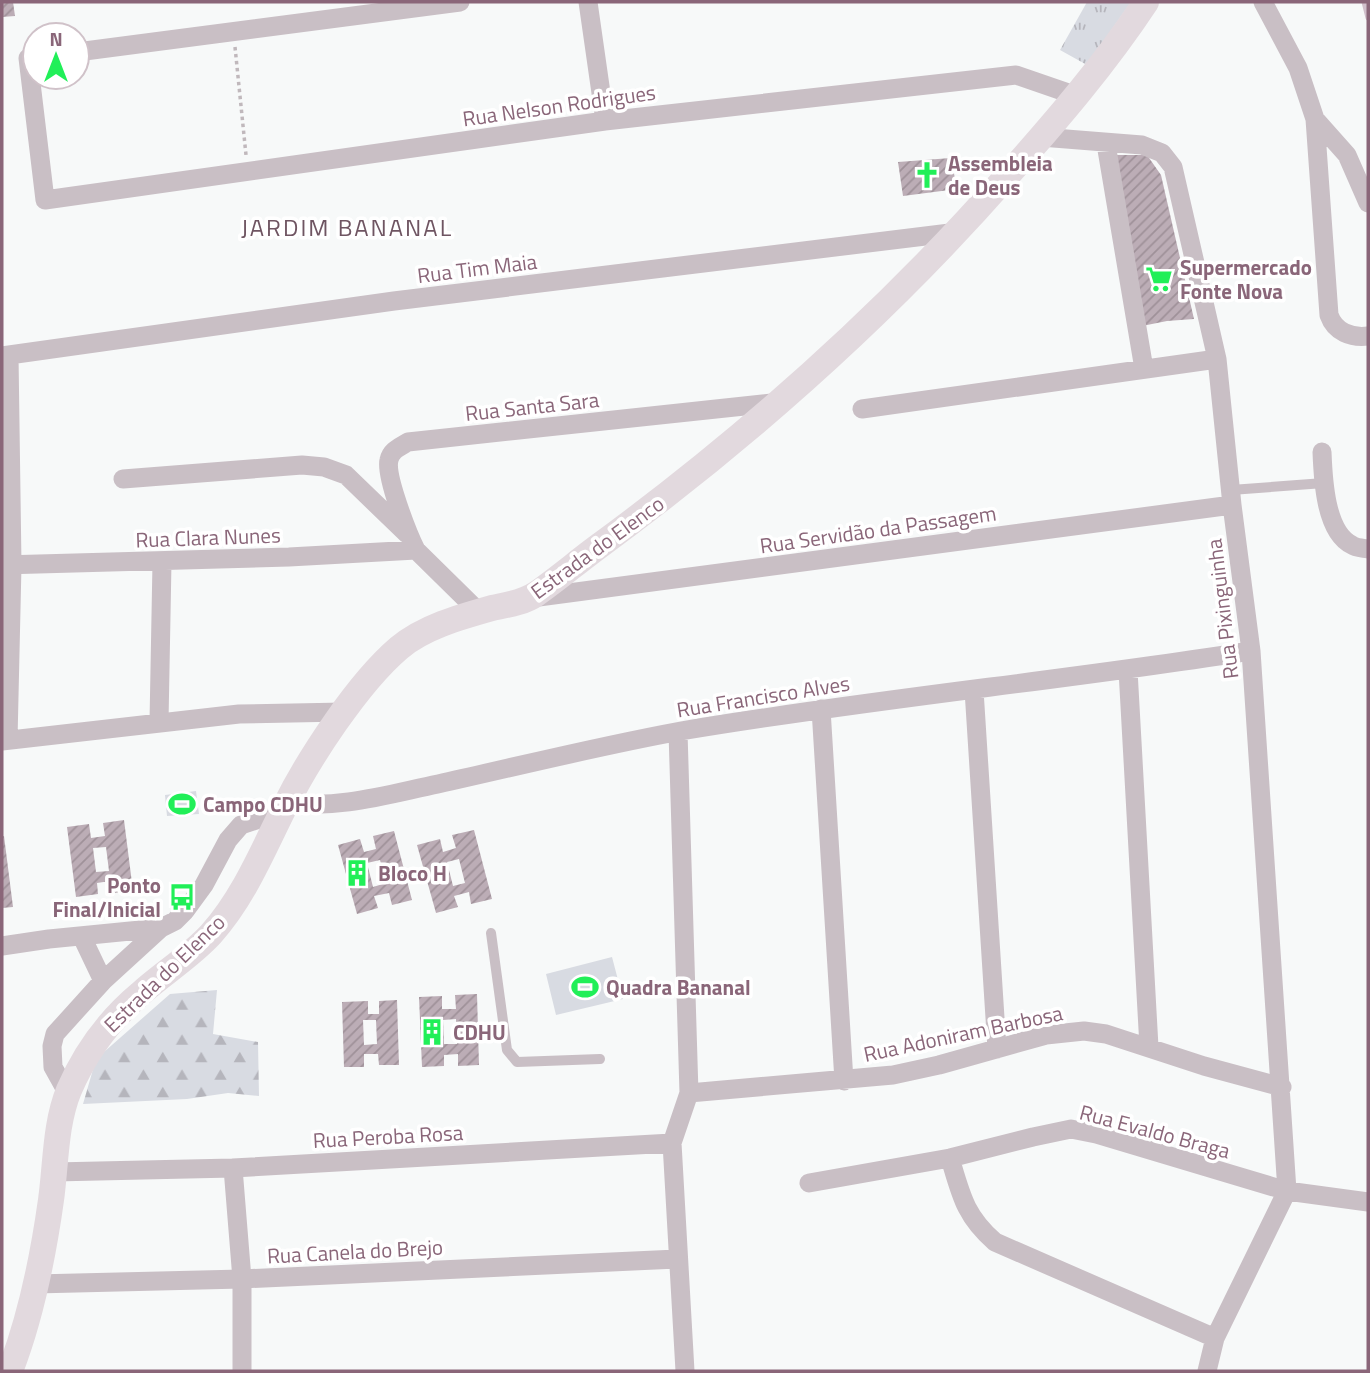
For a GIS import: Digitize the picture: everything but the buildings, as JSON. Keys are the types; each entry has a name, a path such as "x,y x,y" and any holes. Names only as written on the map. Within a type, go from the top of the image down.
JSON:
{"street":[{"path":"91,50 460,2"},
{"path":"588,2 605,121"},
{"name":"Estrada do Elenco","path":"10,1371 19,1349 35,1284 50,1202 59,1126 68,1094 100,1034 137,996 187,957 210,935 230,909 302,775 344,712 377,670 401,646 429,629 530,598 668,495 782,401 880,310 958,232 1077,96 1146,2"},
{"path":"1263,2 1298,68 1315,119 1329,315 1333,325 1341,332 1359,337 1368,336"},
{"name":"Rua Nelson Rodrigues","path":"34,91 45,200 605,121 1016,75 1077,96"},
{"path":"1315,119 1347,155 1368,202"},
{"name":"Rua Pixinguinha","path":"1041,138 1142,145 1162,153 1173,167 1217,359 1251,650 1287,1191"},
{"path":"1107,144 1144,369"},
{"name":"Rua Tim Maia","path":"5,356 394,301 958,232"},
{"path":"5,356 5,741 239,714 344,712"},
{"path":"862,409 1217,359"},
{"name":"Rua Santa Sara","path":"413,544 388,471 389,458 395,449 408,442 782,401"},
{"path":"1322,452 1324,483 1331,519 1341,537 1352,546 1368,549"},
{"path":"123,479 302,465 324,467 345,474 479,612"},
{"name":"Rua Servidão da Passagem","path":"530,598 1232,498"},
{"name":"Rua Clara Nunes","path":"7,565 162,562 413,544"},
{"path":"159,722 162,562"},
{"name":"Rua Francisco Alves","path":"285,807 376,797 678,732 821,709 1128,670 1251,650"},
{"path":"1128,670 1149,1047"},
{"path":"974,690 997,1049"},
{"path":"821,709 844,1081"},
{"path":"678,732 689,1093 671,1143 685,1371"},
{"path":"68,1094 53,1067 52,1046 55,1034 103,981 161,928 175,921 185,911 204,886 228,840 241,825 285,807"},
{"path":"2,946 161,928"},
{"path":"82,937 103,981"},
{"name":"Rua Adoniram Barbosa","path":"689,1093 893,1075 939,1066 1046,1035 1084,1031 1107,1034 1204,1066 1282,1087"},
{"name":"Rua Evaldo Braga","path":"809,1183 950,1158 1071,1129 1287,1191 1367,1202"},
{"name":"Rua Peroba Rosa","path":"54,1172 233,1168 671,1143"},
{"path":"950,1158 964,1205 978,1228 995,1242 1215,1338"},
{"path":"233,1168 242,1279 242,1371"},
{"path":"1208,1371 1215,1338 1287,1191"},
{"name":"Rua Canela do Brejo","path":"35,1284 242,1279 677,1259"}],"lane":[{"path":"1232,498 1324,483"},
{"path":"491,933 507,1050 511,1057 517,1062 600,1059"}],"path":[{"path":"233,31 248,171"}],"green space":[{"path":"1087,2 1131,2 1087,65 1060,50"},
{"name":"Campo CDHU","path":"196,791 199,814 167,816 165,795"},
{"name":"Quadra Bananal","path":"612,957 623,999 556,1015 546,974"},
{"path":"217,990 213,1034 258,1042 259,1096 228,1093 187,1099 83,1104 96,1059 170,994"}],"waterway":[{"path":"1364,2 1368,18"}],"place":[{"name":"Assembleia de Deus","path":"927,175"},
{"name":"Supermercado Fonte Nova","path":"1159,279"},
{"name":"Campo CDHU","path":"182,804"},
{"name":"Bloco H","path":"357,873"},
{"name":"Ponto Final/Inicial","path":"182,897"},
{"name":"Quadra Bananal","path":"585,987"},
{"name":"CDHU","path":"432,1032"}],"district":[{"name":"JARDIM BANANAL","path":"347,227"}]}
